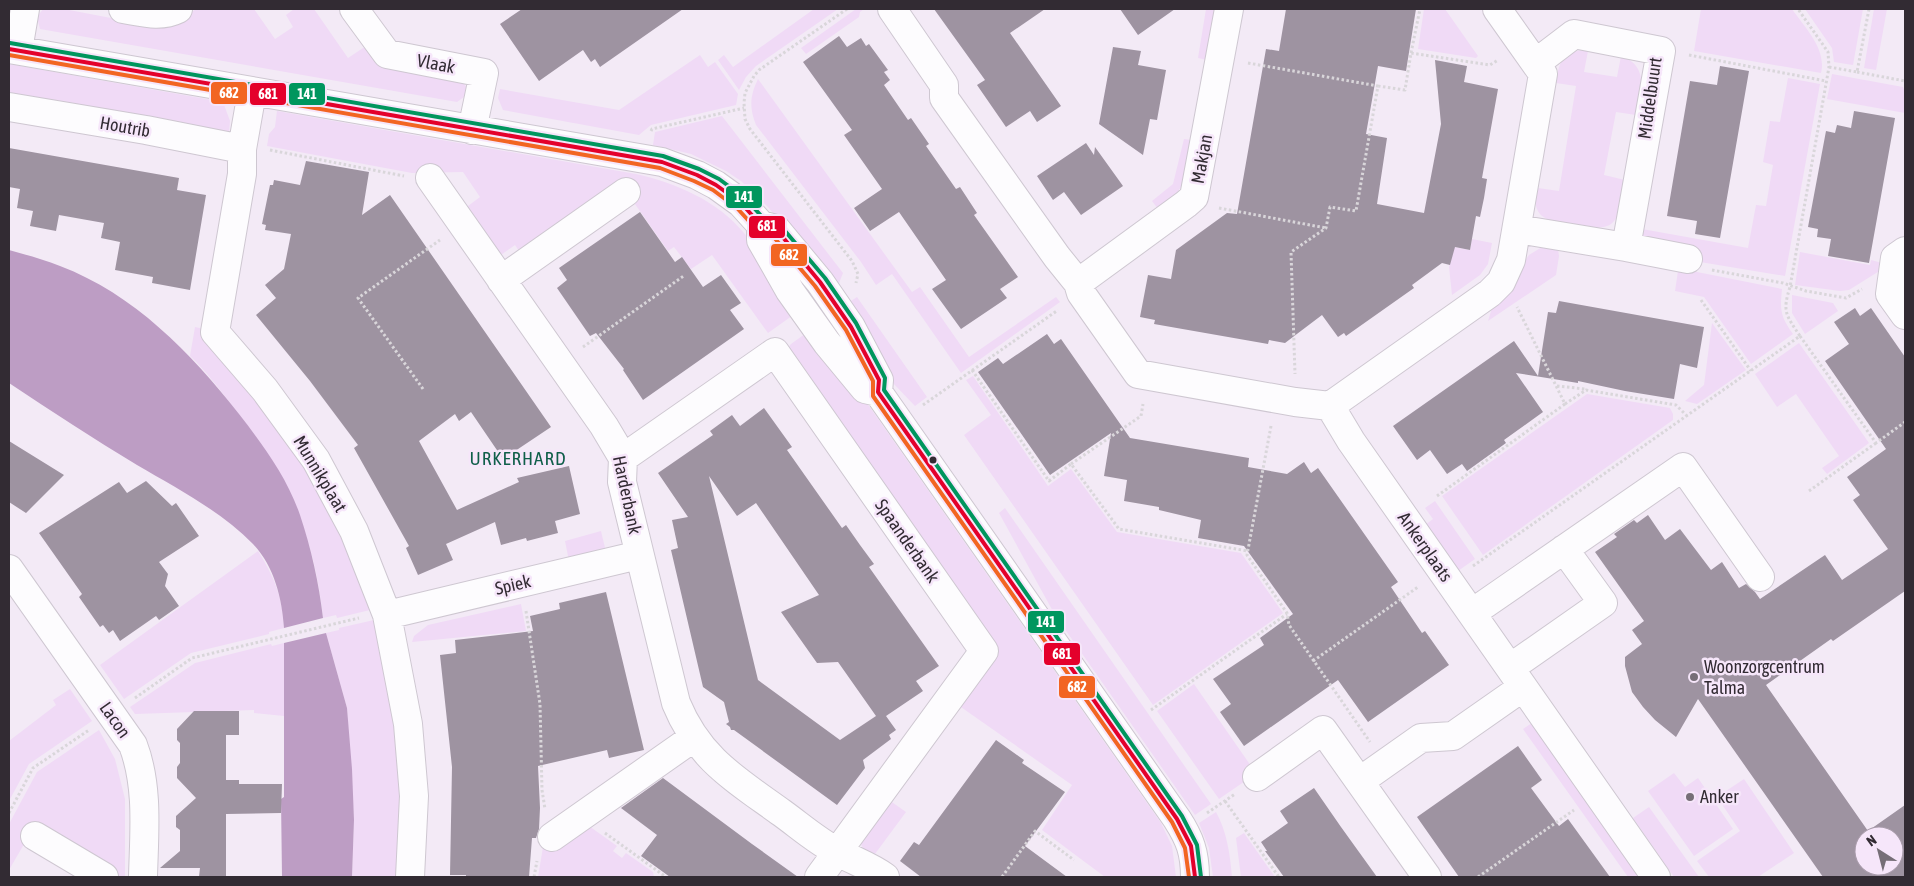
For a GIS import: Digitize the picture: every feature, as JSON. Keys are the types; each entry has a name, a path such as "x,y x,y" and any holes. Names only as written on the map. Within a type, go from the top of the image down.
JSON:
{"street":[{"path":"26,9 13,49 644,159 677,167 703,179 730,195 753,214 761,225 761,240 790,291 827,343 865,389 878,392 1184,829 1195,855 1195,877"},
{"path":"124,9 158,14 178,9"},
{"name":"Vlaak","path":"354,9 387,54 484,73 488,78 472,130"},
{"path":"892,9 944,84 944,98 1057,257 1078,282 1081,293 1138,374 1330,406 1496,288 1508,268 1517,229 1543,74 1497,9"},
{"name":"Makjan","path":"1078,282 1194,197 1229,9"},
{"name":"Middelbuurt","path":"1529,54 1574,34 1661,51 1626,247"},
{"name":"Munnikplaat","path":"252,92 254,149 242,174 215,332 265,390 316,460 354,531 387,615 408,724 414,796 410,877"},
{"name":"Houtrib","path":"9,107 254,149"},
{"name":"Harderbank","path":"430,178 604,426 623,458 622,482 639,556 676,703 693,738 711,759 731,776 837,852 870,867 885,877"},
{"path":"501,280 626,192"},
{"path":"1517,229 1688,259"},
{"path":"1896,295 1895,258 1905,251"},
{"name":"Spaanderbank","path":"623,458 775,352 984,651 819,877"},
{"name":"Ankerplaats","path":"1330,406 1351,441 1656,877"},
{"path":"1472,614 1683,467 1760,577"},
{"path":"1360,781 1421,738 1453,736 1602,603 1564,549"},
{"name":"Spiek","path":"387,615 639,556"},
{"name":"Lacon","path":"13,584 133,745 139,764 145,810 143,877"},
{"path":"1256,777 1323,730 1427,877"},
{"path":"546,835 582,816 693,738"},
{"path":"35,836 104,877"}],"path":[{"path":"847,9 759,70 747,88 744,108 750,129 855,265 858,274 855,288"},
{"path":"1220,58 1405,90 1420,9"},
{"path":"1798,9 1828,52 1829,67 1790,287 1785,304 1787,316 1876,443"},
{"path":"1858,72 1869,9"},
{"path":"1661,51 1676,52 1826,81"},
{"path":"1411,53 1490,65 1529,54"},
{"path":"1829,67 1905,81"},
{"path":"1378,86 1356,211 1330,207 1326,228 1291,252 1285,400 1247,555 1288,613 1289,625 1385,762"},
{"path":"647,137 652,129 744,108"},
{"path":"254,149 397,174"},
{"path":"1194,197 1213,207 1326,228"},
{"path":"422,389 358,298 462,225"},
{"path":"1688,259 1694,266 1783,283 1790,287 1846,298 1884,275 1896,295"},
{"path":"559,363 685,275"},
{"path":"1701,300 1751,371"},
{"path":"923,405 1064,306"},
{"path":"1517,307 1565,404"},
{"path":"1313,661 1446,576 1687,416 1800,336"},
{"path":"972,370 1049,480 1141,416 1149,376"},
{"path":"1556,386 1676,404 1687,416"},
{"path":"1437,496 1586,390"},
{"path":"1809,491 1905,422"},
{"path":"1071,464 1119,529 1248,551"},
{"path":"521,583 540,704 542,790 546,835 534,877"},
{"path":"1151,710 1288,613"},
{"path":"270,639 338,623"},
{"path":"1184,829 1256,777"},
{"path":"1225,801 1279,877"},
{"path":"1478,877 1575,809"},
{"path":"582,816 660,876 666,877"},
{"path":"1002,877 1034,831 1074,860"}],"shaded area":[{"path":"43,9 64,9 163,28 176,23 196,9 254,9 275,39 293,27 286,15 294,9 314,9 348,58 366,46 461,80 468,89 464,97 457,102 40,29 37,17"},
{"path":"814,9 838,9 756,66 746,77 739,90 718,60 724,55 733,67"},
{"path":"856,9 864,9 860,12 859,17 806,54 801,48"},
{"path":"1206,9 1215,9 1207,60 1198,58"},
{"path":"1424,9 1445,9 1478,56 1476,58 1418,49"},
{"path":"1701,9 1792,9 1818,47 1822,64 1821,73 1694,51"},
{"path":"1805,9 1863,9 1853,65 1834,62 1832,48"},
{"path":"1874,9 1887,9 1876,70 1864,68"},
{"path":"1582,50 1588,51 1584,72 1617,77 1621,56 1636,66 1640,73 1641,81 1636,115 1616,112 1604,175 1625,180 1620,210 1611,224 1596,228 1574,227 1545,218 1540,214 1536,205 1538,188 1559,191 1576,86 1556,83 1557,76 1560,65 1565,57"},
{"path":"700,55 708,67 715,62 738,94 736,105 651,125 639,135 503,110 498,98 500,89 619,110"},
{"path":"9,64 223,102 230,121 229,133 9,95"},
{"path":"1832,74 1903,87 1905,92 1905,113 1827,99"},
{"path":"1788,78 1820,84 1785,276 1694,261 1697,248 1640,238 1642,229 1748,248 1756,205 1766,206 1773,165 1763,162 1770,121 1780,122"},
{"path":"758,79 912,292 920,287 969,357 1056,297 1060,302 961,373 892,274 876,285 861,262 756,125 751,102"},
{"path":"277,111 636,174 681,188 709,203 734,222 772,272 796,313 768,333 712,255 691,269 674,247 668,251 630,197 523,257 515,245 498,257 464,209 480,197 463,172 412,173 267,146 269,134 275,127"},
{"path":"722,116 843,273 839,283 833,288 768,207 741,181 726,171 691,154 653,145 655,132"},
{"path":"1184,139 1192,140 1185,180 1176,194 1158,209 1152,201 1173,184"},
{"path":"1472,239 1492,243 1488,264 1480,275 1452,295 1449,267 1454,247 1470,250"},
{"path":"1542,247 1558,249 1559,256 1556,275 1488,321 1492,308 1511,291 1523,263 1529,255"},
{"path":"9,250 60,266 112,292 159,328 181,348 221,391 265,450 295,501 311,553 323,618 284,628 279,594 272,572 253,544 240,532 198,501 137,465 9,383"},
{"path":"1800,252 1870,265 1871,260 1882,263 1881,270 1849,290 1840,291 1795,285"},
{"path":"1679,270 1782,289 1782,313 1793,334 1751,364 1704,297 1675,291"},
{"path":"1792,295 1833,303 1838,311 1805,334 1792,313"},
{"path":"857,297 927,397 915,406 891,381 845,305"},
{"path":"1712,323 1746,370 1697,404 1685,401 1704,385"},
{"path":"195,327 204,329 284,433 317,487 350,553 370,610 337,618 336,615 323,618 313,559 295,506 283,481 253,433 213,381 190,356"},
{"path":"809,331 869,406 1161,823 1172,846 1176,877 1105,877 1042,830 1072,785 958,705 997,651 812,387 814,382 793,353 789,353 787,349 791,344"},
{"path":"1799,343 1869,443 1827,474 1822,468 1839,456 1796,394 1777,407 1755,374"},
{"path":"973,376 1048,486 1071,469 1117,532 1241,553 1283,613 1153,705 964,435 991,415 966,380"},
{"path":"1587,394 1670,408 1673,420 1483,555 1442,496"},
{"path":"1435,501 1475,559 1458,571 1425,525 1433,519 1425,508"},
{"path":"1005,508 1211,804 1195,815 1055,615 999,513"},
{"path":"601,531 606,552 569,561 565,541"},
{"path":"258,551 277,588 284,628 269,632 269,634 191,653 124,699 100,665"},
{"path":"521,604 526,631 412,642 414,636 428,625"},
{"path":"374,620 392,702 401,798 397,877 352,877 354,820 347,708 326,633"},
{"path":"326,633 347,708 354,820 352,877 282,877 281,799 284,797 284,643"},
{"path":"284,643 284,716 254,713 254,710 135,714 130,707 195,663 271,644 272,646"},
{"path":"1194,684 1251,766 1246,769 1251,777 1219,799 1157,711"},
{"path":"70,689 92,721 29,764 9,801 9,741 56,705 53,700"},
{"path":"1532,723 1641,877 1628,877 1523,729"},
{"path":"99,730 115,759 125,799 125,877 117,877 27,839 9,870 9,824 37,772"},
{"path":"1674,773 1685,787 1698,778 1733,829 1694,856 1648,791"},
{"path":"1744,779 1794,853 1758,877 1709,877 1697,861 1740,831 1717,797"},
{"path":"889,800 906,812 872,858 865,852 860,842"},
{"path":"1649,807 1699,877 1674,877 1633,818"},
{"path":"1216,812 1223,827 1227,843 1232,877 1213,877 1209,848 1199,823"},
{"path":"582,821 617,846 613,851 622,858 626,853 653,872 654,877 538,877 543,847"},
{"path":"1244,833 1275,877 1241,877 1236,838"}],"building":[{"path":"522,9 683,9 600,67 595,59 591,62 583,50 539,81 500,24"},
{"path":"934,9 1045,9 1010,33 1061,106 1037,122 1030,111 1006,127 977,85 985,80"},
{"path":"1120,9 1175,9 1138,35"},
{"path":"1286,9 1416,9 1406,71 1378,66 1366,134 1387,138 1377,204 1424,213 1441,124 1435,60 1467,66 1464,82 1498,89 1482,178 1487,179 1484,198 1480,217 1476,216 1470,250 1455,247 1450,265 1442,263 1412,285 1414,288 1346,336 1344,333 1338,337 1322,315 1285,343 1269,340 1268,344 1154,324 1155,320 1140,317 1148,275 1171,279 1176,250 1227,213 1237,214 1266,49 1279,51"},
{"path":"839,36 847,47 861,38 866,46 869,44 888,70 884,72 890,80 884,85 908,120 911,118 929,144 926,146 956,189 960,187 977,213 974,215 1018,277 1000,289 1007,298 961,329 932,289 946,280 899,212 870,231 854,208 882,189 844,135 852,130 803,62"},
{"path":"1113,47 1141,51 1138,65 1166,70 1157,120 1150,119 1143,155 1099,124"},
{"path":"1720,66 1749,71 1720,238 1695,234 1697,221 1667,216 1690,81 1717,85"},
{"path":"1854,111 1895,118 1869,263 1828,256 1831,239 1817,237 1818,229 1808,227 1826,131 1835,133 1837,125 1851,128"},
{"path":"1086,143 1094,155 1095,147 1123,186 1081,215 1064,192 1053,200 1037,176"},
{"path":"9,148 179,178 177,190 206,195 190,290 152,283 153,277 115,270 120,242 101,238 104,223 59,215 56,231 30,226 33,211 17,208 20,189 9,187"},
{"path":"306,161 369,172 362,215 390,195 551,427 503,459 471,412 459,421 455,414 419,441 457,510 519,482 517,478 569,466 580,514 555,521 558,533 527,541 526,538 501,545 495,522 446,544 453,560 418,575 406,548 409,546 354,448 358,445 310,381 256,315 276,298 265,285 284,269 291,234 265,230 266,225 262,224 270,185 273,185 274,180 300,185"},
{"path":"640,212 675,262 682,257 703,287 721,275 741,303 730,310 744,329 643,400 624,369 596,333 590,336 557,288 567,280 559,268"},
{"path":"1559,301 1704,327 1697,368 1680,364 1674,399 1578,381 1578,383 1516,373 1543,412 1504,440 1506,443 1467,471 1462,464 1447,474 1430,450 1417,460 1393,426 1514,341 1538,376 1548,312 1556,313"},
{"name":"Woonzorgcentrum Talma","path":"1855,308 1860,316 1871,308 1905,357 1905,591 1833,641 1831,639 1766,685 1865,826 1854,826 1854,876 1904,876 1904,826 1875,826 1905,805 1905,877 1823,877 1698,699 1676,737 1655,720 1632,692 1625,666 1625,657 1642,644 1632,630 1644,621 1595,552 1617,537 1614,534 1634,520 1637,523 1648,515 1665,540 1680,529 1711,570 1722,562 1739,588 1746,584 1760,599 1825,555 1842,580 1888,549 1853,500 1860,495 1847,477 1886,449 1825,361 1849,344 1834,322"},
{"path":"1047,334 1054,344 1061,339 1130,438 1249,458 1248,467 1287,474 1304,462 1311,473 1318,468 1398,582 1391,587 1422,633 1425,631 1449,665 1368,722 1338,680 1244,746 1220,712 1231,704 1213,679 1264,645 1260,638 1293,614 1244,546 1198,538 1201,520 1159,510 1159,507 1124,501 1127,480 1104,476 1111,433 1050,475 978,372 998,358 1003,364"},
{"path":"764,408 792,447 787,450 842,528 846,525 874,564 869,567 939,666 916,681 923,691 886,716 896,730 889,735 891,739 863,760 865,768 837,805 734,730 731,730 726,724 729,722 724,702 703,687 671,550 678,548 672,520 688,517 658,473 713,435 710,431 732,415 740,426","holes":["709,476 737,516 756,503 819,595 781,612 817,663 838,662 876,716 840,740 758,680"]},
{"path":"9,441 64,475 26,513 9,502"},
{"path":"146,481 172,506 176,503 199,536 159,562 168,574 165,586 179,606 159,620 156,616 120,641 113,630 109,633 103,625 100,627 79,597 82,594 39,533 119,482 127,493"},
{"path":"606,592 644,750 609,758 607,750 538,766 539,829 536,838 532,838 529,877 466,877 466,875 450,875 452,767 440,655 456,653 455,640 533,631 530,616 560,609 559,603"},
{"path":"194,711 239,711 239,735 226,735 226,780 239,780 239,784 282,784 281,813 226,814 226,877 199,877 200,868 160,868 180,851 180,830 176,827 176,816 196,798 177,778 177,767 180,763 180,743 177,740 177,729"},
{"path":"996,740 1024,760 1022,763 1065,792 1025,846 1067,877 921,877 900,861 914,842 919,845"},
{"path":"1518,746 1542,780 1531,788 1559,826 1568,819 1610,877 1459,877 1417,817"},
{"path":"663,778 798,877 670,877 641,856 657,835 621,808"},
{"path":"1314,788 1377,877 1284,877 1265,851 1267,851 1261,842 1288,823 1280,811"}],"transit line":[{"name":"141","path":"10,43 663,156 699,169 719,179 745,198 764,219 780,225 825,278 856,323 885,378 884,390 1182,816 1197,845 1201,877"},
{"name":"681","path":"9,49 662,162 697,175 716,185 741,203 761,225 776,229 820,282 851,327 879,380 878,392 1177,819 1191,846 1195,877"},
{"name":"682","path":"9,55 660,168 713,190 737,208 757,230 772,235 815,286 846,330 873,381 873,396 1172,822 1185,848 1189,877"}],"place":[{"name":"Woonzorgcentrum Talma","path":"1694,677"},
{"name":"Anker","path":"1690,797"}],"district":[{"name":"URKERHARD","path":"518,458"}]}
